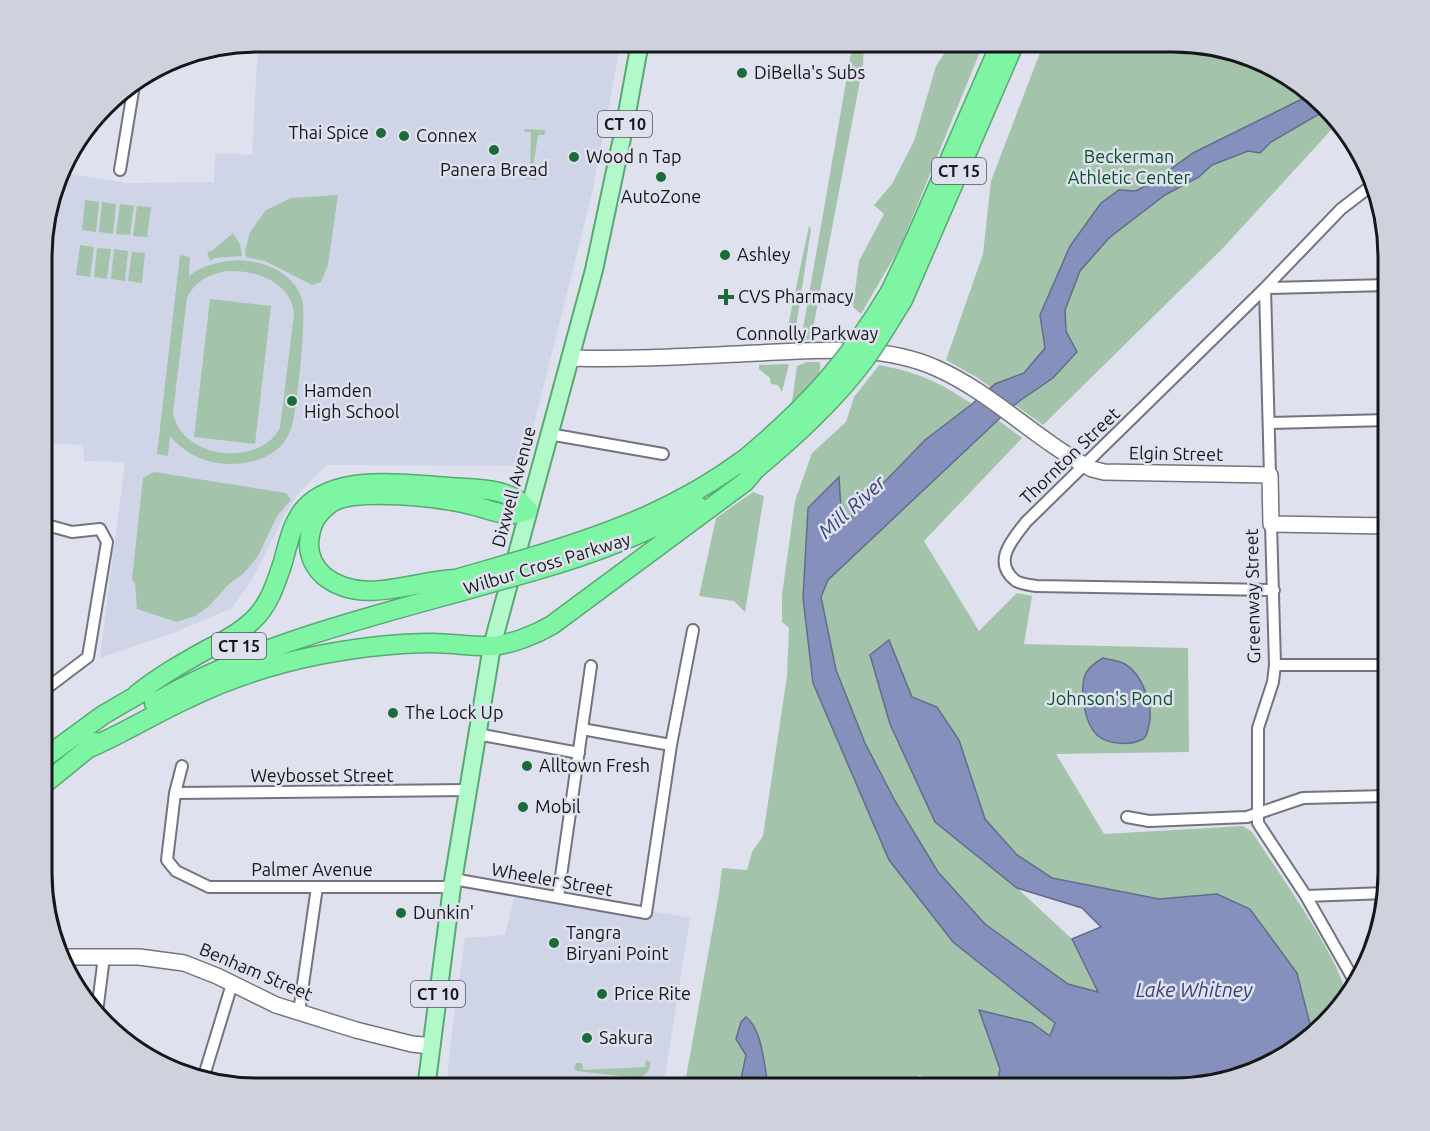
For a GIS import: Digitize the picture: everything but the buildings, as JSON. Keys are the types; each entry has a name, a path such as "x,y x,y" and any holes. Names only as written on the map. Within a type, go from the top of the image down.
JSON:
{"highway":[{"name":"Wilbur Cross Parkway","path":"896,296 915,239 995,53"},
{"name":"Wilbur Cross Parkway","path":"53,777 87,749 144,709 180,687 228,664 314,633 536,563 587,540 641,520 751,464 795,436 835,395 862,362 896,296 1010,53"},
{"path":"87,749 116,737 190,697 273,666 319,655 374,647 432,643 492,646 538,634 552,626 745,482 751,464"},
{"path":"137,694 156,678 235,634 253,620 265,606 275,587 294,527 304,508 320,495 338,488 409,484 514,496 522,501 528,510 510,516 470,505 434,499 396,495 359,495 335,500 319,512 310,529 309,551 317,570 333,583 356,590 383,590 408,587 436,579 456,579"},
{"name":"Wilbur Cross Parkway","path":"53,751 137,694 226,651 288,628 456,579 486,577"}],"main road":[{"name":"Dixwell Avenue","path":"428,1078 453,883 492,646 594,270 638,53"},
{"name":"Connolly Parkway","path":"571,358 621,359 829,350 876,352 920,361 977,391 1084,465"},
{"name":"Elgin Street","path":"1084,465 1104,472 1270,475"},
{"name":"Greenway Street","path":"1270,475 1271,524"},
{"path":"1271,524 1378,526"},
{"name":"Benham Street","path":"70,957 153,958 176,961 196,967 262,1000 298,1012 364,1032 432,1046"}],"street":[{"path":"120,170 132,96"},
{"name":"Thornton Street","path":"1274,590 1036,586 1017,581 1006,567 1004,559 1009,544 1026,522 1265,288 1341,209 1366,190"},
{"path":"1265,288 1378,285"},
{"name":"Greenway Street","path":"1265,288 1270,475"},
{"path":"1269,423 1378,420"},
{"path":"549,434 663,454"},
{"name":"Greenway Street","path":"1271,524 1275,665 1258,728 1258,823 1306,896 1351,973"},
{"path":"52,527 72,532 100,529 107,542 88,657 53,684"},
{"path":"582,729 671,745 693,630"},
{"path":"1275,665 1377,665"},
{"path":"558,897 591,666"},
{"path":"477,734 579,753"},
{"name":"Wheeler Street","path":"453,883 558,897 645,913 671,745"},
{"path":"175,793 182,766"},
{"name":"Weybosset Street","path":"175,793 468,790"},
{"name":"Palmer Avenue","path":"175,793 167,860 176,871 209,887 453,883"},
{"path":"1127,817 1149,821 1247,818 1303,798 1377,796"},
{"path":"298,1012 317,887"},
{"path":"1306,896 1376,893"},
{"path":"98,1002 104,957"},
{"path":"205,1072 232,984"}],"shaded area":[{"name":"Hamden High School","path":"257,53 619,53 593,189 530,440 520,466 326,465 297,495 254,576 232,608 173,633 100,658 125,462 84,461 83,445 52,443 52,258 59,205 70,174 127,183 214,182 215,153 252,155"},
{"path":"514,897 650,919 651,911 690,918 665,1078 447,1078 465,938 505,935"}],"green space":[{"path":"851,53 864,53 811,339 801,340"},
{"path":"945,53 980,53 901,245 861,314 853,307 859,261 884,214 874,205 892,184 914,141 936,66"},
{"name":"Beckerman Athletic Center","path":"1040,53 1186,53 1225,59 1251,68 1286,87 1308,103 1332,129 1222,249 1043,425 978,378 946,360 983,254 991,181"},
{"path":"524,129 546,130 544,135 538,135 533,168 540,171 536,180 523,178 530,176 531,132 525,132"},
{"path":"338,195 328,265 321,282 312,285 265,261 246,257 245,251 250,232 266,210 291,198"},
{"path":"85,200 99,202 96,232 82,230"},
{"path":"102,202 116,204 113,234 99,232"},
{"path":"120,204 134,206 130,235 116,234"},
{"path":"137,206 151,207 147,237 133,236"},
{"path":"809,226 811,229 794,340 785,341 783,338 787,331"},
{"path":"233,233 240,244 242,256 214,258 210,261 207,252 212,251"},
{"path":"80,245 94,247 90,277 76,275"},
{"path":"97,248 111,249 107,279 94,277"},
{"path":"114,249 128,251 125,281 111,279"},
{"path":"132,252 145,253 142,283 128,281"},
{"path":"180,255 190,257 189,276 202,268 235,261 268,266 283,273 294,284 302,299 303,309 296,401 292,426 285,440 279,448 267,456 238,464 221,464 197,457 182,448 170,436 168,456 157,454","holes":["228,271 260,276 279,286 291,303 294,314 280,428 269,441 255,449 238,453 221,453 204,448 190,440 179,428 173,412 187,298 194,287 209,276"]},
{"path":"210,299 271,306 255,444 194,437"},
{"path":"807,362 820,362 818,375 811,387 791,408 797,366"},
{"path":"789,364 782,392 778,385 771,384 770,378 759,369 759,365"},
{"path":"879,365 928,379 972,404 925,440 842,527 808,507 803,598 854,775 889,860 953,942 1055,1023 1050,1036 979,1010 1000,1069 998,1078 926,1078 919,1075 917,1078 686,1078 722,868 747,870 752,852 763,836 787,676 789,628 782,622 782,595 795,501 812,453 846,422 854,397"},
{"path":"998,420 1022,438 924,541 979,631 1017,593 1032,596 1024,644 1188,648 1189,752 1056,754 1104,834 1243,826 1252,832 1334,962 1343,987 1327,1009 1310,1026 1297,973 1250,909 1217,894 1159,899 1052,878 1017,855 985,819 958,740 937,707 912,697 935,822 1017,888 1072,939 1098,992 1068,984 985,924 938,872 895,801 865,743 836,670 821,597 828,580"},
{"path":"154,472 286,493 291,500 277,516 258,556 244,573 228,585 209,606 195,616 177,622 137,609 135,584 132,579 143,478"},
{"path":"753,492 764,496 745,612 734,601 699,596 716,518"},
{"path":"646,1060 650,1062 649,1070 638,1078 574,1069 576,1063 582,1063 583,1070 645,1067"}],"water":[{"name":"Lake Whitney","path":"1302,99 1319,114 1271,142 1260,153 1248,151 1212,165 1199,177 1165,195 1109,238 1080,271 1065,310 1066,331 1077,352 1053,378 1018,402 998,420 828,580 821,597 836,670 865,743 895,801 938,872 985,924 1068,984 1098,992 1072,939 1101,927 1082,908 1017,888 935,822 890,724 870,655 889,640 912,697 937,707 959,740 985,819 1017,855 1052,878 1159,899 1217,894 1250,909 1297,973 1310,1026 1286,1044 1263,1057 1238,1068 1212,1075 1186,1078 998,1078 1000,1069 979,1010 1032,1023 1050,1036 1055,1023 953,942 889,860 813,683 803,598 808,508 839,477 842,526 925,440 995,384 1024,373 1045,348 1040,315 1070,246 1101,203 1119,190 1136,191 1193,153"},
{"name":"Johnson's Pond","path":"1103,658 1125,664 1137,675 1145,691 1150,717 1147,734 1141,740 1124,743 1106,740 1097,735 1089,722 1084,705 1084,679 1089,668"},
{"path":"746,1017 756,1030 767,1078 741,1078 746,1055 736,1039 741,1022"}],"place":[{"name":"DiBella's Subs","path":"742,73"},
{"name":"Thai Spice","path":"381,133"},
{"name":"Connex","path":"404,136"},
{"name":"Panera Bread","path":"494,150"},
{"name":"Wood n Tap","path":"574,157"},
{"name":"AutoZone","path":"661,177"},
{"name":"Ashley","path":"725,255"},
{"name":"CVS Pharmacy","path":"726,297"},
{"name":"Hamden High School","path":"292,401"},
{"name":"The Lock Up","path":"393,713"},
{"name":"Alltown Fresh","path":"527,766"},
{"name":"Mobil","path":"523,807"},
{"name":"Dunkin'","path":"401,913"},
{"name":"Tangra Biryani Point","path":"554,943"},
{"name":"Price Rite","path":"602,994"},
{"name":"Sakura","path":"587,1038"}],"water label":[{"name":"Mill River","path":"852,507"}]}
